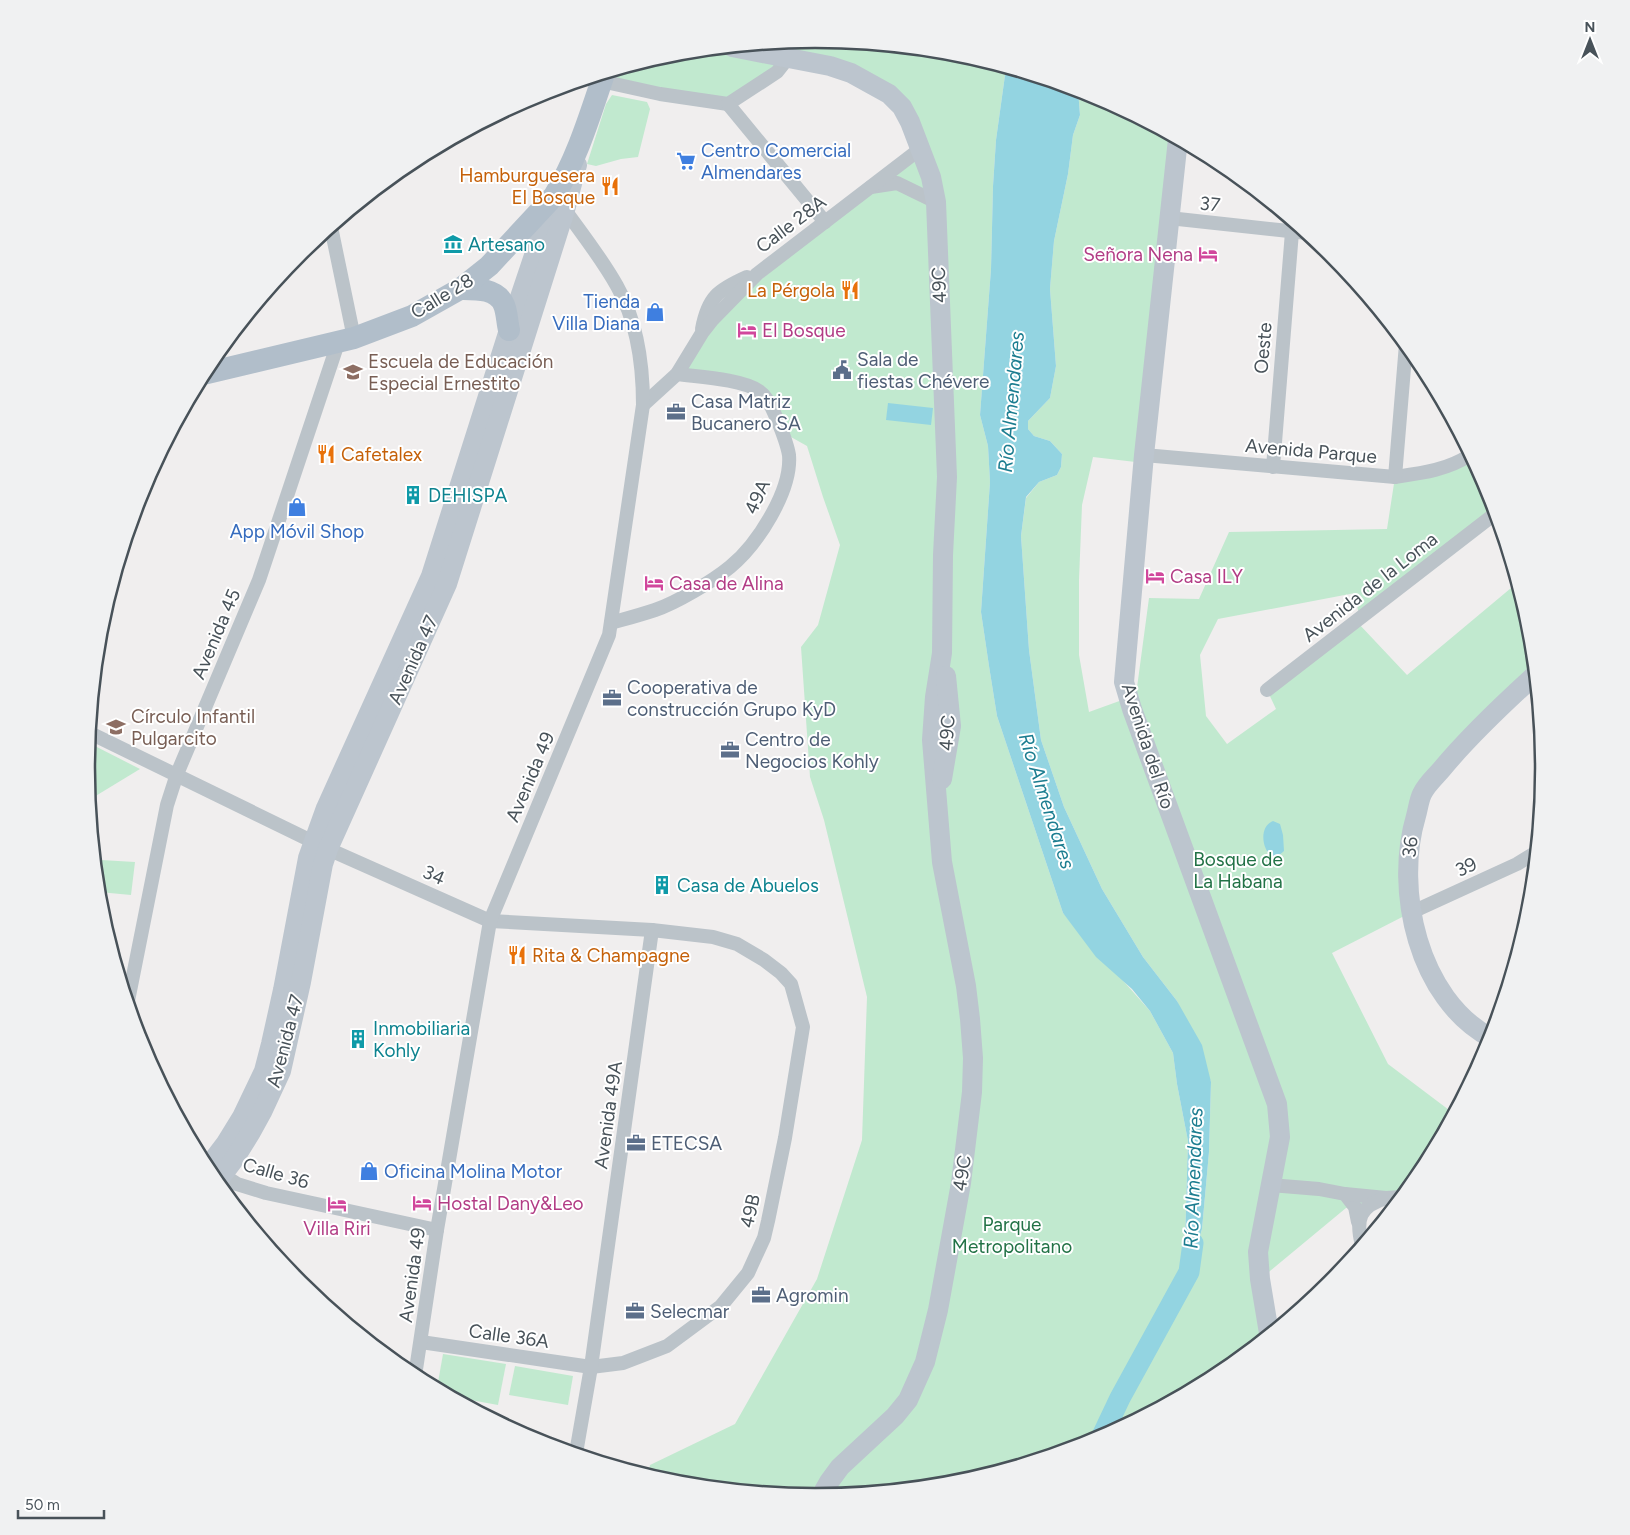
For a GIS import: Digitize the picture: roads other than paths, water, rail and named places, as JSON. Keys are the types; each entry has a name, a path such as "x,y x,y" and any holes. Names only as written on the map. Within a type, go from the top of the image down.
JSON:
{"main road":[{"name":"Calle 28","path":"213,372 346,341 412,316 460,289 560,203 562,184 587,125 602,80"},
{"path":"460,289 481,289 490,291 496,296 504,304 508,330"}],"street":[{"name":"49C","path":"751,51 830,66 851,73 888,94 902,107 910,122 931,177 936,202 946,477 942,653 935,697 932,740 942,862 966,986 973,1058 972,1092 961,1183 931,1340 918,1381 908,1400 895,1416 840,1467 826,1488"},
{"path":"608,79 660,94 728,104 778,72 788,58"},
{"path":"728,104 825,222"},
{"name":"Avenida del Río","path":"1177,145 1144,455 1124,682 1132,710 1277,1104 1280,1137 1258,1252 1260,1279 1269,1326"},
{"name":"Calle 28A","path":"643,405 677,374 712,318 757,274 920,149"},
{"name":"Calle 28A","path":"870,187 897,183 936,202"},
{"name":"Avenida 47","path":"484,437 508,330 560,203"},
{"name":"Avenida 47","path":"218,1170 226,1143 242,1117 264,1071 281,998 308,858 321,845 326,808 405,657 431,576 484,437 560,203"},
{"name":"Avenida 49","path":"417,1367 437,1230 490,921 604,646 611,623 643,405 641,367 630,316 618,288 601,260 560,203"},
{"name":"37","path":"1169,218 1297,232"},
{"name":"Oeste","path":"1273,467 1292,232"},
{"path":"332,234 346,341"},
{"name":"Calle 28A","path":"702,333 706,311 716,295 735,282 757,274"},
{"name":"Avenida 45","path":"130,990 167,805 177,774 259,580 346,341"},
{"path":"1396,476 1405,355"},
{"name":"49A","path":"611,623 666,606 714,579 731,566 744,554 760,534 774,511 785,485 789,457 782,432 769,400 760,391 750,386 705,377 677,374"},
{"name":"Avenida Parque","path":"1144,455 1396,476 1432,472 1458,463 1465,458"},
{"name":"Avenida de la Loma","path":"1267,690 1490,518"},
{"name":"36","path":"1484,1033 1461,1016 1445,996 1426,963 1410,912 1408,859 1411,831 1422,793 1459,748 1530,680"},
{"name":"34","path":"96,736 321,845 490,921 652,930 712,936 737,944 782,973"},
{"name":"39","path":"1410,912 1517,864 1529,856"},
{"name":"Avenida 49A","path":"577,1447 591,1367 652,930"},
{"name":"49B","path":"591,1367 623,1363 667,1346 685,1335 721,1306 748,1273 764,1238 768,1221 785,1138 803,1027 791,984 782,973"},
{"name":"Calle 36","path":"224,1178 266,1193 437,1230"},
{"path":"1270,1184 1319,1189 1345,1194 1392,1198"},
{"path":"1345,1194 1355,1207 1361,1236"},
{"path":"1358,1222 1366,1208 1375,1201 1386,1198"},
{"name":"Calle 36A","path":"421,1342 591,1367"}],"water":[{"path":"1005,73 1079,98 1080,115 1073,135 1068,174 1054,241 1050,289 1056,366 1050,398 1028,421 1028,429 1034,436 1050,441 1062,454 1061,467 1057,475 1039,482 1026,497 1021,536 1029,650 1041,740 1064,807 1102,889 1143,957 1177,1001 1202,1045 1211,1082 1209,1152 1202,1229 1189,1272 1185,1242 1188,1141 1173,1053 1150,1011 1132,989 1096,957 1063,913 997,716 981,612 990,482 988,446 980,415 991,269 996,140"},
{"path":"888,403 933,408 931,425 886,420"},
{"path":"1273,821 1280,824 1283,835 1284,851 1277,856 1272,856 1268,853 1263,836 1268,824"}],"waterway":[{"name":"Río Almendares","path":"1107,1425 1189,1272 1193,1243"}],"place":[{"name":"Centro Comercial Almendares","path":"686,161"},
{"name":"Hamburguesera El Bosque","path":"610,186"},
{"name":"Artesano","path":"453,244"},
{"name":"Señora Nena","path":"1208,254"},
{"name":"La Pérgola","path":"850,290"},
{"name":"Tienda Villa Diana","path":"655,312"},
{"name":"El Bosque","path":"747,330"},
{"name":"Sala de fiestas Chévere","path":"842,370"},
{"name":"Escuela de Educación Especial Ernestito","path":"353,372"},
{"name":"Casa Matriz Bucanero SA","path":"676,412"},
{"name":"Cafetalex","path":"326,454"},
{"name":"DEHISPA","path":"413,495"},
{"name":"App Móvil Shop","path":"297,507"},
{"name":"Casa ILY","path":"1155,576"},
{"name":"Casa de Alina","path":"654,583"},
{"name":"Cooperativa de construcción Grupo KyD","path":"612,698"},
{"name":"Círculo Infantil Pulgarcito","path":"116,727"},
{"name":"Centro de Negocios Kohly","path":"730,750"},
{"name":"Casa de Abuelos","path":"662,885"},
{"name":"Rita & Champagne","path":"517,955"},
{"name":"Inmobiliaria Kohly","path":"358,1039"},
{"name":"ETECSA","path":"636,1143"},
{"name":"Oficina Molina Motor","path":"369,1171"},
{"name":"Hostal Dany&Leo","path":"422,1203"},
{"name":"Villa Riri","path":"337,1204"},
{"name":"Agromin","path":"761,1295"},
{"name":"Selecmar","path":"635,1311"}],"park label":[{"name":"Bosque de La Habana","path":"1238,870"},
{"name":"Parque Metropolitano","path":"1012,1235"}]}
